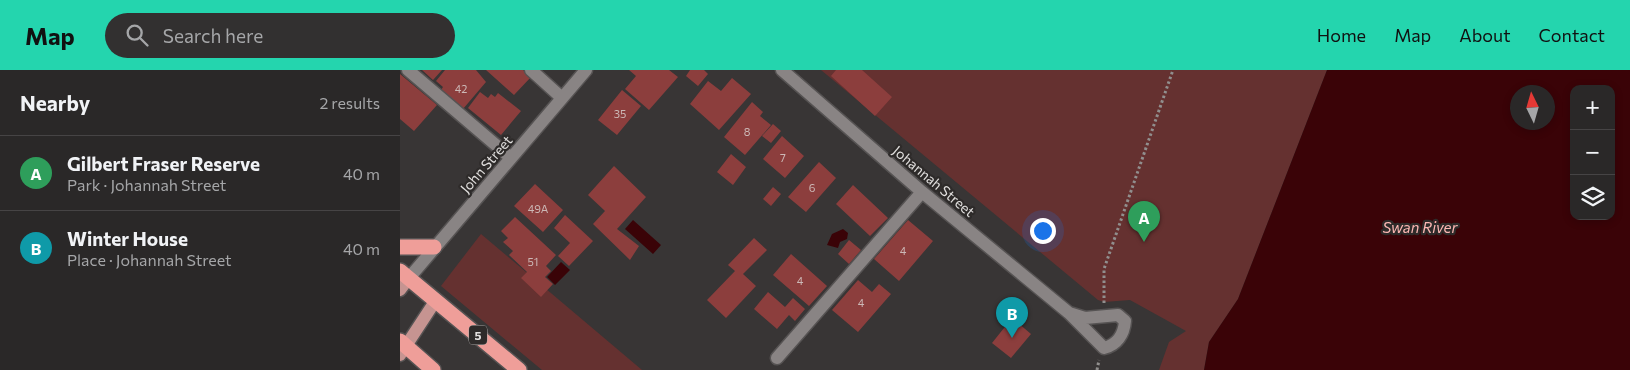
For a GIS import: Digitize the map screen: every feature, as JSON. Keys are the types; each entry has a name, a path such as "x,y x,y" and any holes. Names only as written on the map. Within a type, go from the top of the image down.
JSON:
{"highway":[{"path":"400,247 434,247"},
{"name":"5","path":"403,280 436,300 519,370"},
{"path":"402,347 433,370"}],"main road":[{"path":"402,347 436,300"}],"street":[{"path":"408,70 511,158"},
{"path":"531,70 562,98"},
{"name":"John Street","path":"403,280 434,247 586,70"},
{"name":"Johannah Street","path":"782,70 922,192 1069,313 1104,348 1111,346 1124,331 1125,321 1118,315 1085,318 1069,313"},
{"path":"777,358 922,192"}],"path":[{"path":"1099,318 1104,302 1104,269 1173,70"}],"shaded area":[{"path":"821,70 1327,70 1238,299 1209,342 1204,370 1159,370 1169,342 1186,331 1130,300 1104,302 1098,300"},
{"path":"481,234 642,370 542,370 441,286"}],"water":[{"name":"Swan River","path":"1327,70 1630,70 1630,370 1204,370 1209,342 1238,299"},
{"path":"633,220 661,245 653,254 625,229"},
{"path":"843,229 848,233 847,239 840,242 838,248 827,245 832,234"},
{"path":"561,262 570,270 555,285 547,277"}],"building":[{"path":"422,70 442,70 433,80"},
{"path":"445,70 476,70 486,82 463,109 441,90 443,87 436,81"},
{"path":"486,70 523,70 531,77 514,95"},
{"path":"629,70 669,70 678,77 649,110 625,89 636,76"},
{"path":"690,70 704,70 708,74 698,86 686,76"},
{"path":"836,70 862,70 892,97 875,116 831,76"},
{"path":"400,74 437,105 414,131 400,119"},
{"path":"732,78 751,94 719,130 690,104 708,81 721,91"},
{"path":"622,90 641,106 617,135 598,120"},
{"path":"480,92 488,98 491,94 495,97 498,93 521,111 501,135 468,108"},
{"path":"752,102 763,112 760,116 771,125 745,155 724,137"},
{"path":"773,124 781,131 771,143 762,136"},
{"path":"782,136 804,156 785,178 763,159"},
{"path":"731,154 746,167 733,185 717,172"},
{"path":"819,162 836,178 806,212 788,197"},
{"path":"614,166 646,197 617,229 639,246 630,260 593,224 605,211 588,195"},
{"path":"535,184 563,210 543,232 514,206"},
{"path":"853,185 888,218 870,236 836,204"},
{"path":"773,187 781,194 771,206 763,199"},
{"path":"565,215 593,241 569,266 558,256 570,243 554,228"},
{"path":"515,217 556,255 546,266 551,271 545,277 553,284 541,297 521,278 527,272 509,255 513,251 503,242 508,238 501,231"},
{"path":"908,220 933,241 899,281 874,259"},
{"path":"754,238 767,250 743,274 756,286 726,318 707,300 735,271 728,265"},
{"path":"849,240 861,250 849,264 838,254"},
{"path":"791,254 827,286 809,306 773,275"},
{"path":"858,280 872,292 879,284 891,294 858,332 832,310"},
{"path":"768,292 785,307 793,298 805,309 795,321 789,315 777,329 754,309"},
{"path":"1012,318 1031,334 1011,358 992,343"}],"place":[{"name":"Gilbert Fraser Reserve","path":"1144,242"},
{"name":"Winter House","path":"1012,338"}]}
